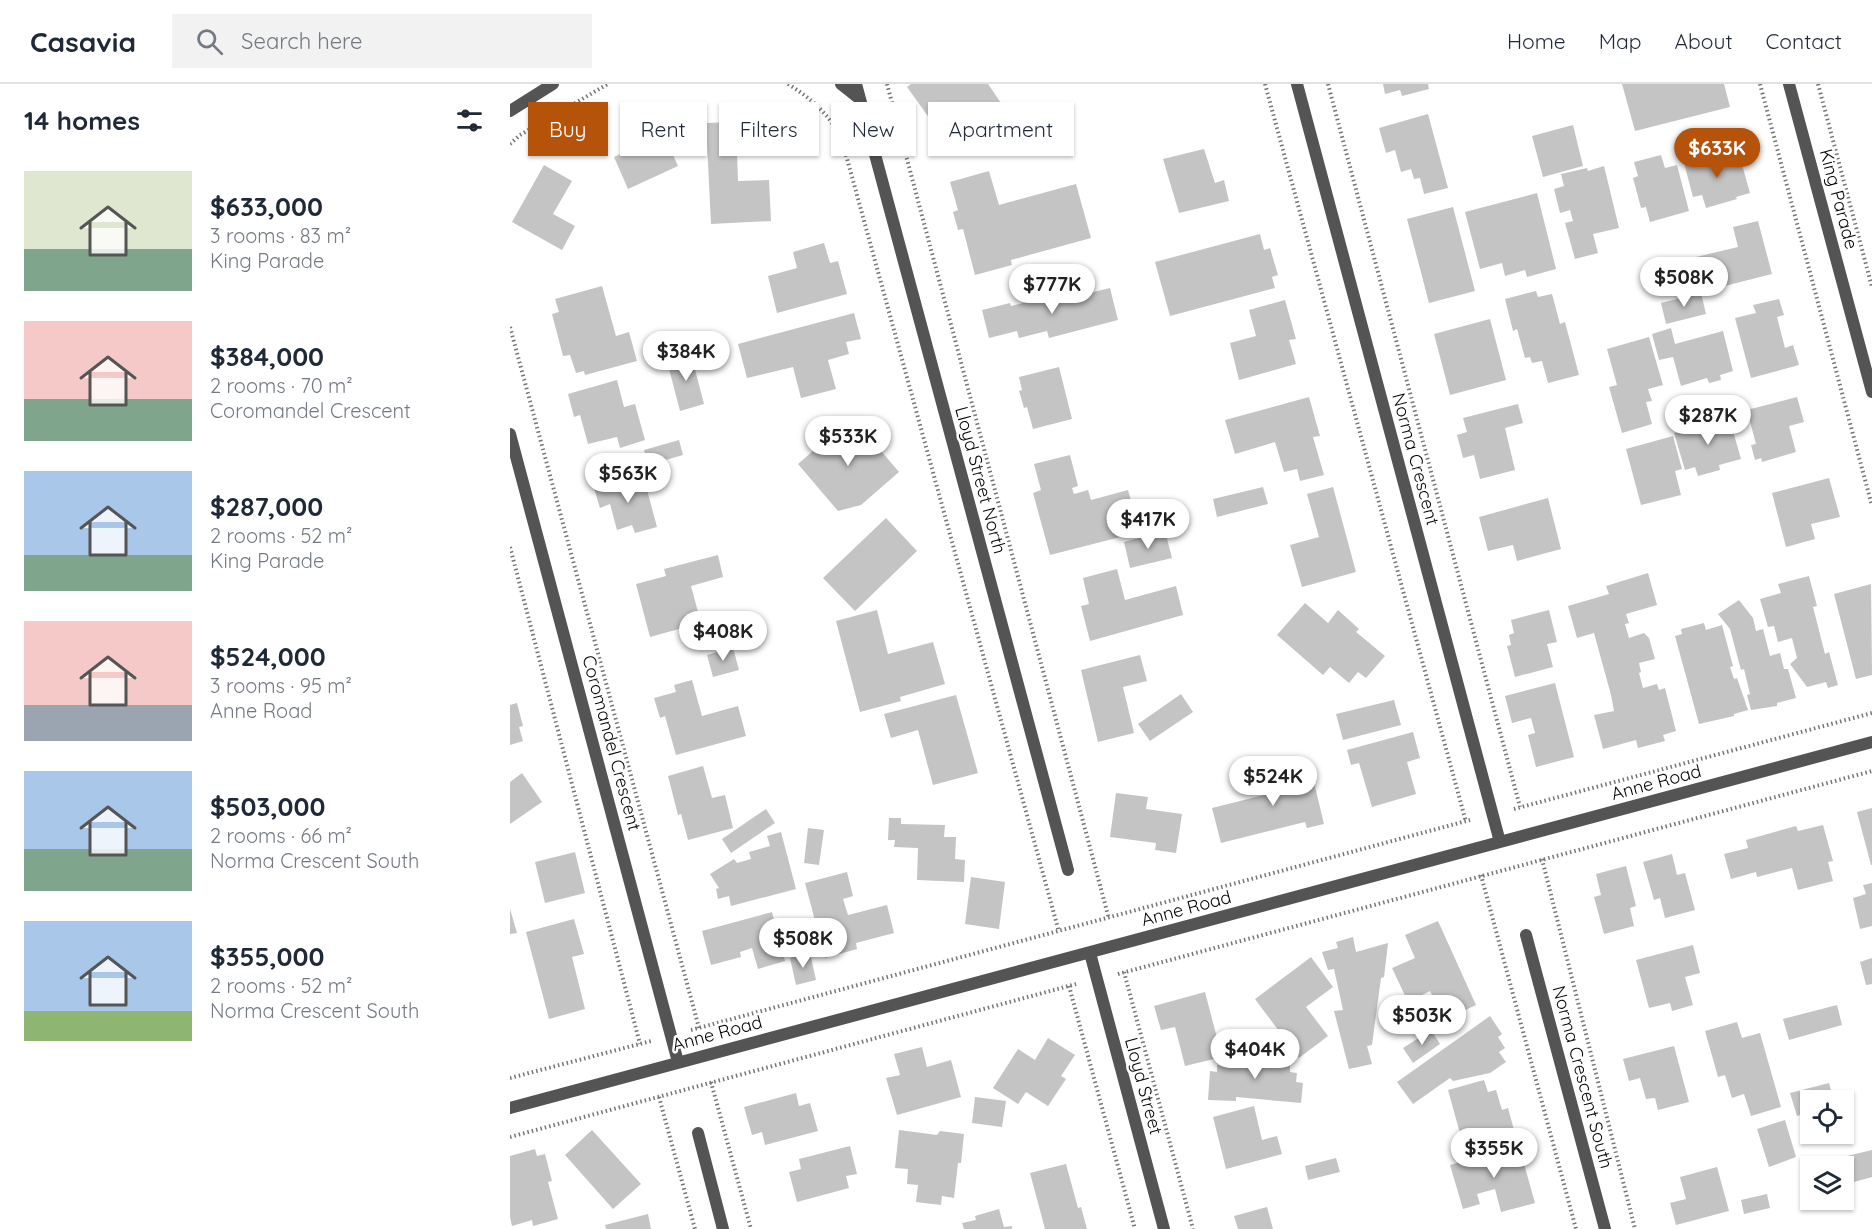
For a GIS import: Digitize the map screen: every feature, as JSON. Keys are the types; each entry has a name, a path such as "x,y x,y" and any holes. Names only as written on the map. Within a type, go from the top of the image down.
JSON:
{"street":[{"path":"510,111 553,84"},
{"path":"841,84 860,99"},
{"name":"Lloyd Street North","path":"856,84 1068,870"},
{"name":"Norma Crescent","path":"1297,84 1500,842"},
{"name":"King Parade","path":"1790,84 1872,392"},
{"name":"Coromandel Crescent","path":"510,434 678,1062"},
{"name":"Anne Road","path":"510,1108 1872,742"},
{"name":"Norma Crescent South","path":"1526,934 1605,1229"},
{"name":"Lloyd Street","path":"1090,953 1164,1229"},
{"path":"698,1133 723,1229"}],"path":[{"path":"510,144 520,135 608,84"},
{"path":"788,84 815,102 839,133 843,144 1059,932"},
{"path":"887,84 1109,919"},
{"path":"691,1030 1468,821 1265,84"},
{"path":"1328,84 1520,807"},
{"path":"1760,84 1872,506"},
{"path":"1818,84 1872,287"},
{"path":"510,327 699,1028"},
{"path":"510,547 640,1044"},
{"path":"1514,809 1872,713"},
{"path":"1118,974 1872,771"},
{"path":"1542,859 1635,1229"},
{"path":"1481,875 1576,1229"},
{"path":"1124,972 1192,1229"},
{"path":"510,1137 1076,984"},
{"path":"1069,986 1135,1229"},
{"path":"510,1078 651,1041"},
{"path":"711,1082 751,1229"},
{"path":"659,1096 695,1229"}],"building":[{"path":"911,84 988,84 1000,102 928,102 928,116 907,87"},
{"path":"1383,84 1428,84 1429,89 1402,96 1400,90 1385,94"},
{"path":"1622,84 1724,84 1730,107 1635,131"},
{"path":"1428,114 1448,188 1424,194 1420,178 1414,179 1411,169 1401,172 1395,150 1386,153 1379,128"},
{"path":"707,123 719,123 719,156 737,156 738,181 769,180 771,221 711,224"},
{"path":"1573,125 1583,166 1543,177 1532,136"},
{"path":"1204,149 1215,183 1224,180 1229,201 1179,213 1163,159"},
{"path":"620,154 673,156 678,166 628,189 614,157"},
{"path":"1739,154 1750,193 1706,208 1702,195 1693,197 1684,163 1708,156 1709,160"},
{"path":"1661,155 1665,168 1677,165 1689,211 1650,222 1646,207 1641,208 1633,178 1638,176 1634,162"},
{"path":"544,165 572,181 553,214 575,226 562,250 512,222"},
{"path":"1604,166 1619,228 1593,234 1598,253 1575,259 1565,223 1573,221 1570,210 1560,213 1554,189 1564,186 1561,174 1587,168 1588,171"},
{"path":"989,171 999,205 1076,184 1091,238 1011,260 1012,265 975,275 963,229 958,230 953,212 958,210 950,182"},
{"path":"1537,193 1556,269 1527,277 1525,270 1505,276 1502,263 1480,269 1465,212"},
{"path":"1453,207 1475,291 1429,303 1407,219"},
{"path":"1758,221 1772,274 1705,291 1696,257 1738,247 1733,227"},
{"path":"1260,234 1264,250 1270,248 1278,275 1272,277 1275,288 1170,316 1155,262"},
{"path":"824,243 830,263 838,261 847,294 777,313 768,276 797,268 793,252"},
{"path":"602,286 616,336 629,332 637,361 585,375 584,371 576,373 570,355 563,356 552,314 559,312 555,299"},
{"path":"1110,288 1118,320 1049,338 1047,331 1019,338 1017,331 989,338 982,310 1010,303 1011,306 1080,289 1081,295"},
{"path":"1536,291 1538,297 1552,294 1560,324 1565,322 1579,375 1548,383 1542,361 1532,363 1530,357 1525,358 1517,329 1513,331 1505,299"},
{"path":"1701,293 1706,314 1666,324 1661,303"},
{"path":"1779,299 1784,315 1777,317 1785,348 1793,345 1799,365 1751,378 1735,318 1756,313 1753,305"},
{"path":"1285,300 1296,339 1289,340 1296,364 1239,380 1230,343 1256,336 1249,310"},
{"path":"854,313 861,339 846,342 849,354 828,360 836,389 801,398 793,367 747,378 738,344"},
{"path":"1490,319 1506,380 1450,395 1434,334"},
{"path":"1671,328 1675,344 1723,331 1733,371 1720,375 1721,380 1709,383 1707,378 1681,386 1673,357 1659,360 1652,334"},
{"path":"1649,337 1663,385 1648,389 1652,401 1646,402 1652,424 1622,433 1609,387 1617,385 1607,349"},
{"path":"691,354 704,404 680,411 667,361"},
{"path":"1059,367 1072,419 1033,429 1027,407 1024,408 1019,391 1022,390 1019,377"},
{"path":"617,380 624,407 635,404 645,440 620,448 617,437 588,444 580,415 574,417 568,394"},
{"path":"1309,397 1320,436 1313,437 1324,475 1300,481 1297,469 1284,472 1275,442 1235,454 1225,420"},
{"path":"1797,397 1804,422 1789,426 1796,452 1762,462 1761,458 1755,460 1751,445 1756,444 1747,410"},
{"path":"1518,404 1523,423 1505,428 1515,470 1480,479 1474,455 1463,458 1457,435 1467,432 1463,418"},
{"path":"852,417 899,472 861,505 838,511 798,464"},
{"path":"1729,417 1741,459 1719,465 1720,470 1698,476 1695,467 1685,470 1674,433"},
{"path":"1673,436 1682,469 1675,471 1681,495 1641,505 1626,449"},
{"path":"679,440 683,455 648,465 644,450"},
{"path":"1070,455 1078,486 1072,488 1074,494 1088,490 1091,500 1128,490 1140,532 1050,555 1033,493 1041,490 1034,464"},
{"path":"643,475 657,527 635,533 632,525 617,530 610,504 600,508 594,488"},
{"path":"1829,478 1840,517 1811,524 1815,539 1786,547 1772,493"},
{"path":"1263,487 1268,504 1217,517 1213,499"},
{"path":"1333,487 1356,572 1302,587 1290,545 1319,537 1307,494"},
{"path":"1548,498 1561,549 1517,561 1513,545 1488,551 1479,517"},
{"path":"886,518 917,551 855,611 823,578"},
{"path":"1165,531 1172,558 1130,568 1124,542"},
{"path":"718,555 723,577 691,586 701,623 650,637 636,584 666,576 664,569"},
{"path":"1117,569 1125,600 1176,586 1183,615 1090,641 1081,606 1089,604 1083,578"},
{"path":"1648,573 1657,605 1626,614 1629,623 1625,624 1629,638 1644,633 1649,638 1655,659 1639,663 1643,688 1657,684 1659,690 1665,688 1676,731 1663,735 1665,741 1638,748 1636,740 1603,749 1594,715 1614,711 1611,695 1594,633 1577,638 1568,606 1609,594 1606,586"},
{"path":"1809,576 1817,606 1813,607 1825,654 1829,652 1838,685 1828,688 1826,682 1807,687 1790,664 1797,658 1792,638 1778,642 1774,626 1768,627 1760,599 1781,593 1778,584"},
{"path":"1871,584 1872,675 1856,679 1834,594"},
{"path":"1739,600 1753,618 1756,631 1763,629 1770,656 1780,653 1784,669 1788,669 1796,698 1777,703 1777,706 1751,710 1744,669 1741,670 1730,629 1718,614"},
{"path":"1305,603 1328,623 1338,610 1359,629 1356,632 1385,656 1366,678 1358,672 1349,683 1330,667 1323,675 1277,635"},
{"path":"877,610 888,654 933,642 945,684 900,697 901,701 860,712 836,621"},
{"path":"1549,610 1557,642 1547,644 1553,667 1515,677 1507,646 1511,645 1509,635 1514,633 1511,620"},
{"path":"1704,623 1706,630 1722,625 1733,666 1730,667 1734,679 1737,678 1748,710 1734,714 1734,716 1699,724 1675,636 1682,634 1681,629"},
{"path":"733,648 739,670 713,677 707,655"},
{"path":"1140,655 1147,681 1123,687 1134,733 1098,742 1081,670"},
{"path":"692,680 702,716 738,706 746,736 676,755 665,716 660,718 654,698 676,692 674,685"},
{"path":"1555,683 1574,757 1536,767 1528,735 1535,733 1531,718 1512,723 1505,696"},
{"path":"1181,694 1193,712 1150,741 1138,724"},
{"path":"956,695 978,773 933,785 918,730 891,738 884,714"},
{"path":"1394,700 1401,725 1343,740 1336,714"},
{"path":"517,703 523,726 519,727 523,741 510,745 510,705"},
{"path":"1413,732 1420,758 1407,762 1416,794 1372,807 1359,763 1351,765 1347,750"},
{"path":"1300,756 1305,776 1312,774 1324,824 1307,828 1305,822 1221,843 1212,808 1284,790 1276,762"},
{"path":"703,766 712,798 725,795 733,828 688,840 681,814 678,815 668,776"},
{"path":"522,773 542,802 510,824 510,782"},
{"path":"1116,793 1148,797 1146,809 1182,814 1176,853 1155,850 1156,843 1110,837"},
{"path":"1872,808 1872,865 1871,865 1857,812"},
{"path":"766,809 775,823 731,853 722,839"},
{"path":"889,818 901,818 901,824 945,825 944,837 956,837 955,859 965,860 964,882 917,880 918,848 894,847 895,840 888,840"},
{"path":"1823,825 1833,861 1828,862 1833,881 1798,890 1792,868 1757,877 1756,872 1731,879 1724,854 1748,848 1746,840 1796,826 1798,831"},
{"path":"808,828 824,830 819,865 804,863"},
{"path":"781,832 796,889 731,906 729,896 718,899 716,889 719,888 710,874 734,859 737,863 751,859 749,852 770,846 767,836"},
{"path":"575,852 585,893 545,903 535,862"},
{"path":"1672,854 1677,875 1685,873 1695,910 1665,918 1660,898 1654,900 1643,862"},
{"path":"1626,866 1636,906 1630,908 1634,926 1604,934 1594,897 1601,895 1596,874"},
{"path":"847,872 853,896 843,899 848,915 887,905 894,933 856,943 857,949 825,958 805,883"},
{"path":"971,877 1005,882 999,929 965,924"},
{"path":"1872,883 1872,926 1860,929 1853,898 1866,894 1863,885"},
{"path":"510,909 517,933 510,934"},
{"path":"772,912 785,961 758,969 752,948 740,952 741,957 711,965 702,931"},
{"path":"574,919 584,954 572,957 585,1009 549,1019 526,932"},
{"path":"1438,921 1476,1005 1444,1020 1430,991 1408,1002 1392,968 1415,958 1405,935"},
{"path":"1353,937 1356,952 1388,943 1372,1045 1367,1046 1372,1064 1349,1069 1334,1011 1343,1010 1334,969 1328,970 1322,952 1338,948 1336,942"},
{"path":"1693,945 1700,973 1685,977 1693,1005 1672,1011 1670,1003 1649,1008 1636,960"},
{"path":"810,953 816,980 796,985 790,958"},
{"path":"1311,957 1333,987 1306,1007 1328,1036 1299,1058 1255,999"},
{"path":"1872,958 1872,984 1866,985 1860,962"},
{"path":"1205,992 1222,1057 1185,1066 1175,1027 1161,1030 1154,1006"},
{"path":"1837,1005 1842,1025 1789,1040 1783,1019"},
{"path":"1490,1016 1502,1034 1498,1037 1505,1048 1499,1052 1506,1062 1490,1073 1453,1081 1450,1078 1413,1104 1397,1082"},
{"path":"1737,1022 1742,1038 1760,1033 1781,1107 1751,1116 1744,1094 1732,1098 1725,1075 1718,1077 1705,1031"},
{"path":"1431,1030 1440,1044 1413,1063 1403,1048"},
{"path":"1048,1038 1075,1055 1061,1076 1066,1079 1048,1106 1026,1092 1018,1104 993,1088 1018,1049 1035,1060"},
{"path":"1674,1046 1689,1102 1658,1110 1655,1098 1646,1099 1640,1078 1629,1081 1623,1059"},
{"path":"922,1047 927,1067 951,1060 961,1097 897,1115 886,1078 900,1075 894,1054"},
{"path":"1241,1052 1275,1055 1274,1064 1290,1065 1290,1072 1297,1073 1296,1082 1303,1083 1301,1103 1236,1097 1236,1101 1208,1100 1210,1071 1217,1072 1217,1065 1230,1066 1231,1060 1240,1061"},
{"path":"1484,1080 1488,1092 1496,1090 1502,1110 1508,1108 1514,1130 1463,1144 1448,1090"},
{"path":"1829,1083 1831,1090 1802,1090"},
{"path":"1800,1090 1800,1115 1797,1116 1790,1093"},
{"path":"796,1093 799,1106 810,1103 818,1131 765,1145 762,1132 752,1135 744,1107"},
{"path":"975,1097 1006,1101 1002,1127 972,1123"},
{"path":"1254,1106 1262,1140 1277,1136 1282,1154 1226,1169 1213,1117"},
{"path":"1785,1120 1796,1157 1769,1167 1757,1129"},
{"path":"592,1130 641,1184 613,1209 565,1155"},
{"path":"899,1130 937,1135 940,1131 964,1134 954,1198 942,1196 941,1205 916,1202 918,1185 907,1184 908,1169 895,1168"},
{"path":"850,1146 857,1174 846,1176 849,1188 797,1202 789,1172 801,1169 799,1159"},
{"path":"1519,1146 1535,1203 1501,1212 1495,1189 1477,1194 1480,1204 1463,1209 1450,1165"},
{"path":"535,1149 537,1156 545,1154 552,1181 548,1182 558,1219 533,1226 532,1220 512,1226 510,1156"},
{"path":"1872,1150 1872,1177 1854,1182 1854,1156 1847,1156"},
{"path":"1336,1158 1340,1172 1308,1180 1305,1166"},
{"path":"1066,1164 1078,1208 1081,1207 1087,1229 1045,1229 1030,1173"},
{"path":"1717,1167 1729,1211 1676,1225 1670,1203 1686,1199 1680,1177"},
{"path":"1767,1194 1770,1208 1744,1214 1741,1200"},
{"path":"1267,1207 1273,1229 1238,1229 1234,1216"},
{"path":"999,1209 1004,1227 1012,1226 1012,1229 964,1229 962,1223 976,1220 975,1216"},
{"path":"648,1214 651,1229 606,1229 605,1225"}]}
